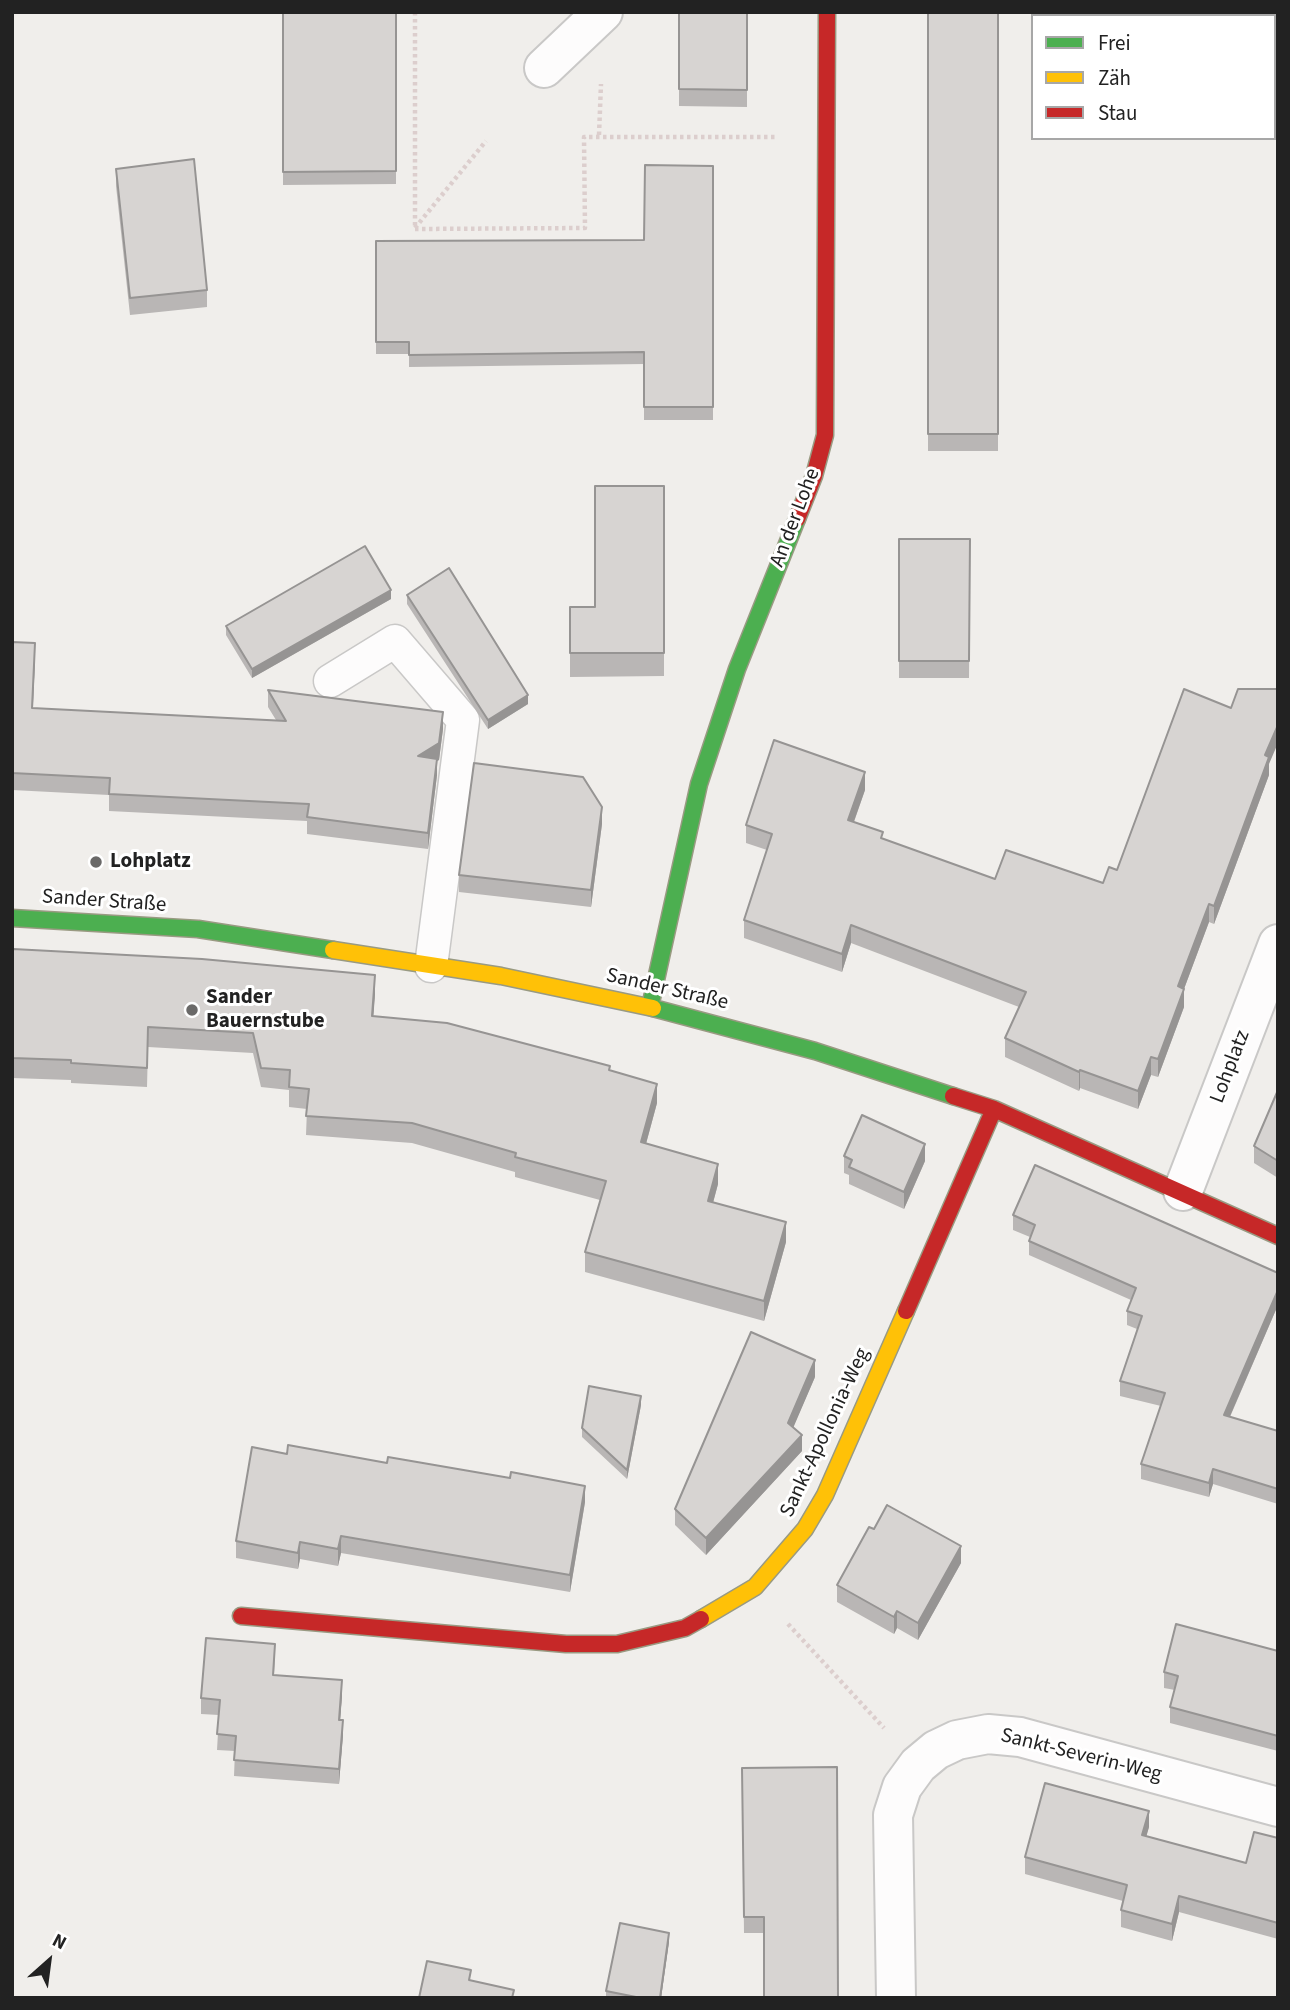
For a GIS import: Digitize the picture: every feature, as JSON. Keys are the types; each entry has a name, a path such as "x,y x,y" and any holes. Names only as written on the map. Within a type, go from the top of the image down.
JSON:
{"street":[{"path":"544,68 603,12"},
{"name":"An der Lohe","path":"650,1006 699,783 737,669 814,476 825,435 827,12"},
{"name":"Sander Straße","path":"12,919 198,929 536,982 650,1006 815,1051 994,1110 1183,1191 1278,1236"},
{"name":"Lohplatz","path":"1183,1191 1278,944"},
{"name":"Sankt-Apollonia-Weg","path":"241,1616 566,1644 617,1644 685,1628 755,1587 805,1530 825,1495 994,1110"},
{"name":"Sankt-Severin-Weg","path":"896,1998 893,1815 902,1787 918,1765 936,1750 957,1740 988,1734 1020,1737 1278,1807"}],"lane":[{"path":"330,681 395,641 463,720 431,966"}],"path":[{"path":"415,12 415,229"},
{"path":"415,229 585,228 584,137 826,138"},
{"path":"415,229 486,141"},
{"path":"795,1631 889,1733"}],"building":[{"path":"283,12 396,12 396,171 283,172"},
{"path":"679,12 747,12 747,90 679,89"},
{"path":"928,12 998,12 998,434 928,434"},
{"path":"194,159 207,290 130,298 116,169"},
{"path":"645,165 713,166 713,407 644,407 644,352 409,355 409,342 376,342 376,241 644,240"},
{"path":"595,486 664,486 664,653 570,653 570,607 595,607"},
{"path":"899,539 970,539 969,661 899,661"},
{"path":"365,546 391,590 252,669 226,626"},
{"path":"449,568 528,695 488,720 407,595"},
{"path":"12,642 35,643 32,708 286,721 268,690 443,712 439,743 418,756 437,759 428,833 307,817 309,804 109,794 110,778 12,773"},
{"path":"1184,689 1231,708 1238,689 1278,689 1278,725 1265,755 1269,757 1214,906 1209,904 1178,986 1184,989 1158,1059 1151,1057 1138,1091 1080,1070 1079,1072 1005,1038 1026,992 851,925 842,954 744,920 772,834 746,825 774,740 865,772 848,820 883,832 881,838 995,879 1006,850 1103,883 1109,867 1117,870"},
{"path":"474,763 583,777 602,807 591,890 459,875"},
{"path":"13,949 202,959 375,975 372,1016 447,1023 610,1066 609,1070 657,1084 641,1142 718,1164 708,1201 786,1222 764,1301 585,1252 606,1181 515,1157 516,1153 412,1123 306,1116 309,1089 289,1087 290,1070 261,1068 253,1033 148,1027 147,1068 71,1063 71,1060 12,1058"},
{"path":"1278,1090 1278,1161 1254,1146"},
{"path":"862,1115 925,1144 904,1192 849,1167 852,1160 844,1156"},
{"path":"1035,1165 1278,1273 1278,1290 1224,1415 1278,1431 1278,1489 1213,1469 1209,1483 1141,1464 1165,1393 1120,1381 1142,1316 1127,1311 1136,1288 1029,1241 1035,1225 1013,1215"},
{"path":"751,1332 815,1360 788,1423 802,1435 706,1538 675,1509"},
{"path":"589,1386 641,1396 627,1470 582,1428"},
{"path":"288,1445 387,1463 388,1457 510,1478 511,1472 585,1486 570,1575 341,1536 338,1549 300,1542 298,1553 236,1541 252,1447 287,1454"},
{"path":"887,1505 961,1546 918,1623 897,1611 894,1617 837,1585 869,1527 874,1529"},
{"path":"1176,1624 1278,1651 1278,1736 1170,1707 1178,1676 1164,1672"},
{"path":"206,1638 275,1644 273,1675 342,1680 339,1720 343,1720 339,1769 234,1760 236,1736 217,1734 220,1700 201,1698"},
{"path":"837,1767 838,1998 764,1998 764,1917 744,1917 742,1768"},
{"path":"1045,1783 1149,1811 1142,1835 1246,1863 1254,1832 1278,1838 1278,1923 1179,1896 1172,1924 1121,1910 1127,1885 1025,1857"},
{"path":"620,1923 669,1933 660,1998 641,1998 606,1991"},
{"path":"427,1961 471,1970 469,1980 514,1990 512,1998 419,1998"}],"traffic: fast":[{"path":"650,1007 699,784 737,669 797,519"},
{"path":"12,918 198,929 333,950"},
{"path":"653,1008 815,1051 953,1096"}],"traffic: slow":[{"path":"333,950 501,976 653,1008"},
{"path":"701,1619 755,1587 805,1529 825,1495 906,1311"}],"traffic: jam":[{"path":"797,519 814,476 825,435 827,12"},
{"path":"953,1096 994,1109 1278,1236"},
{"path":"906,1311 994,1109"},
{"path":"241,1616 566,1644 617,1644 685,1628 701,1619"}],"place":[{"name":"Lohplatz","path":"96,862"},
{"name":"Sander Bauernstube","path":"192,1010"}]}
